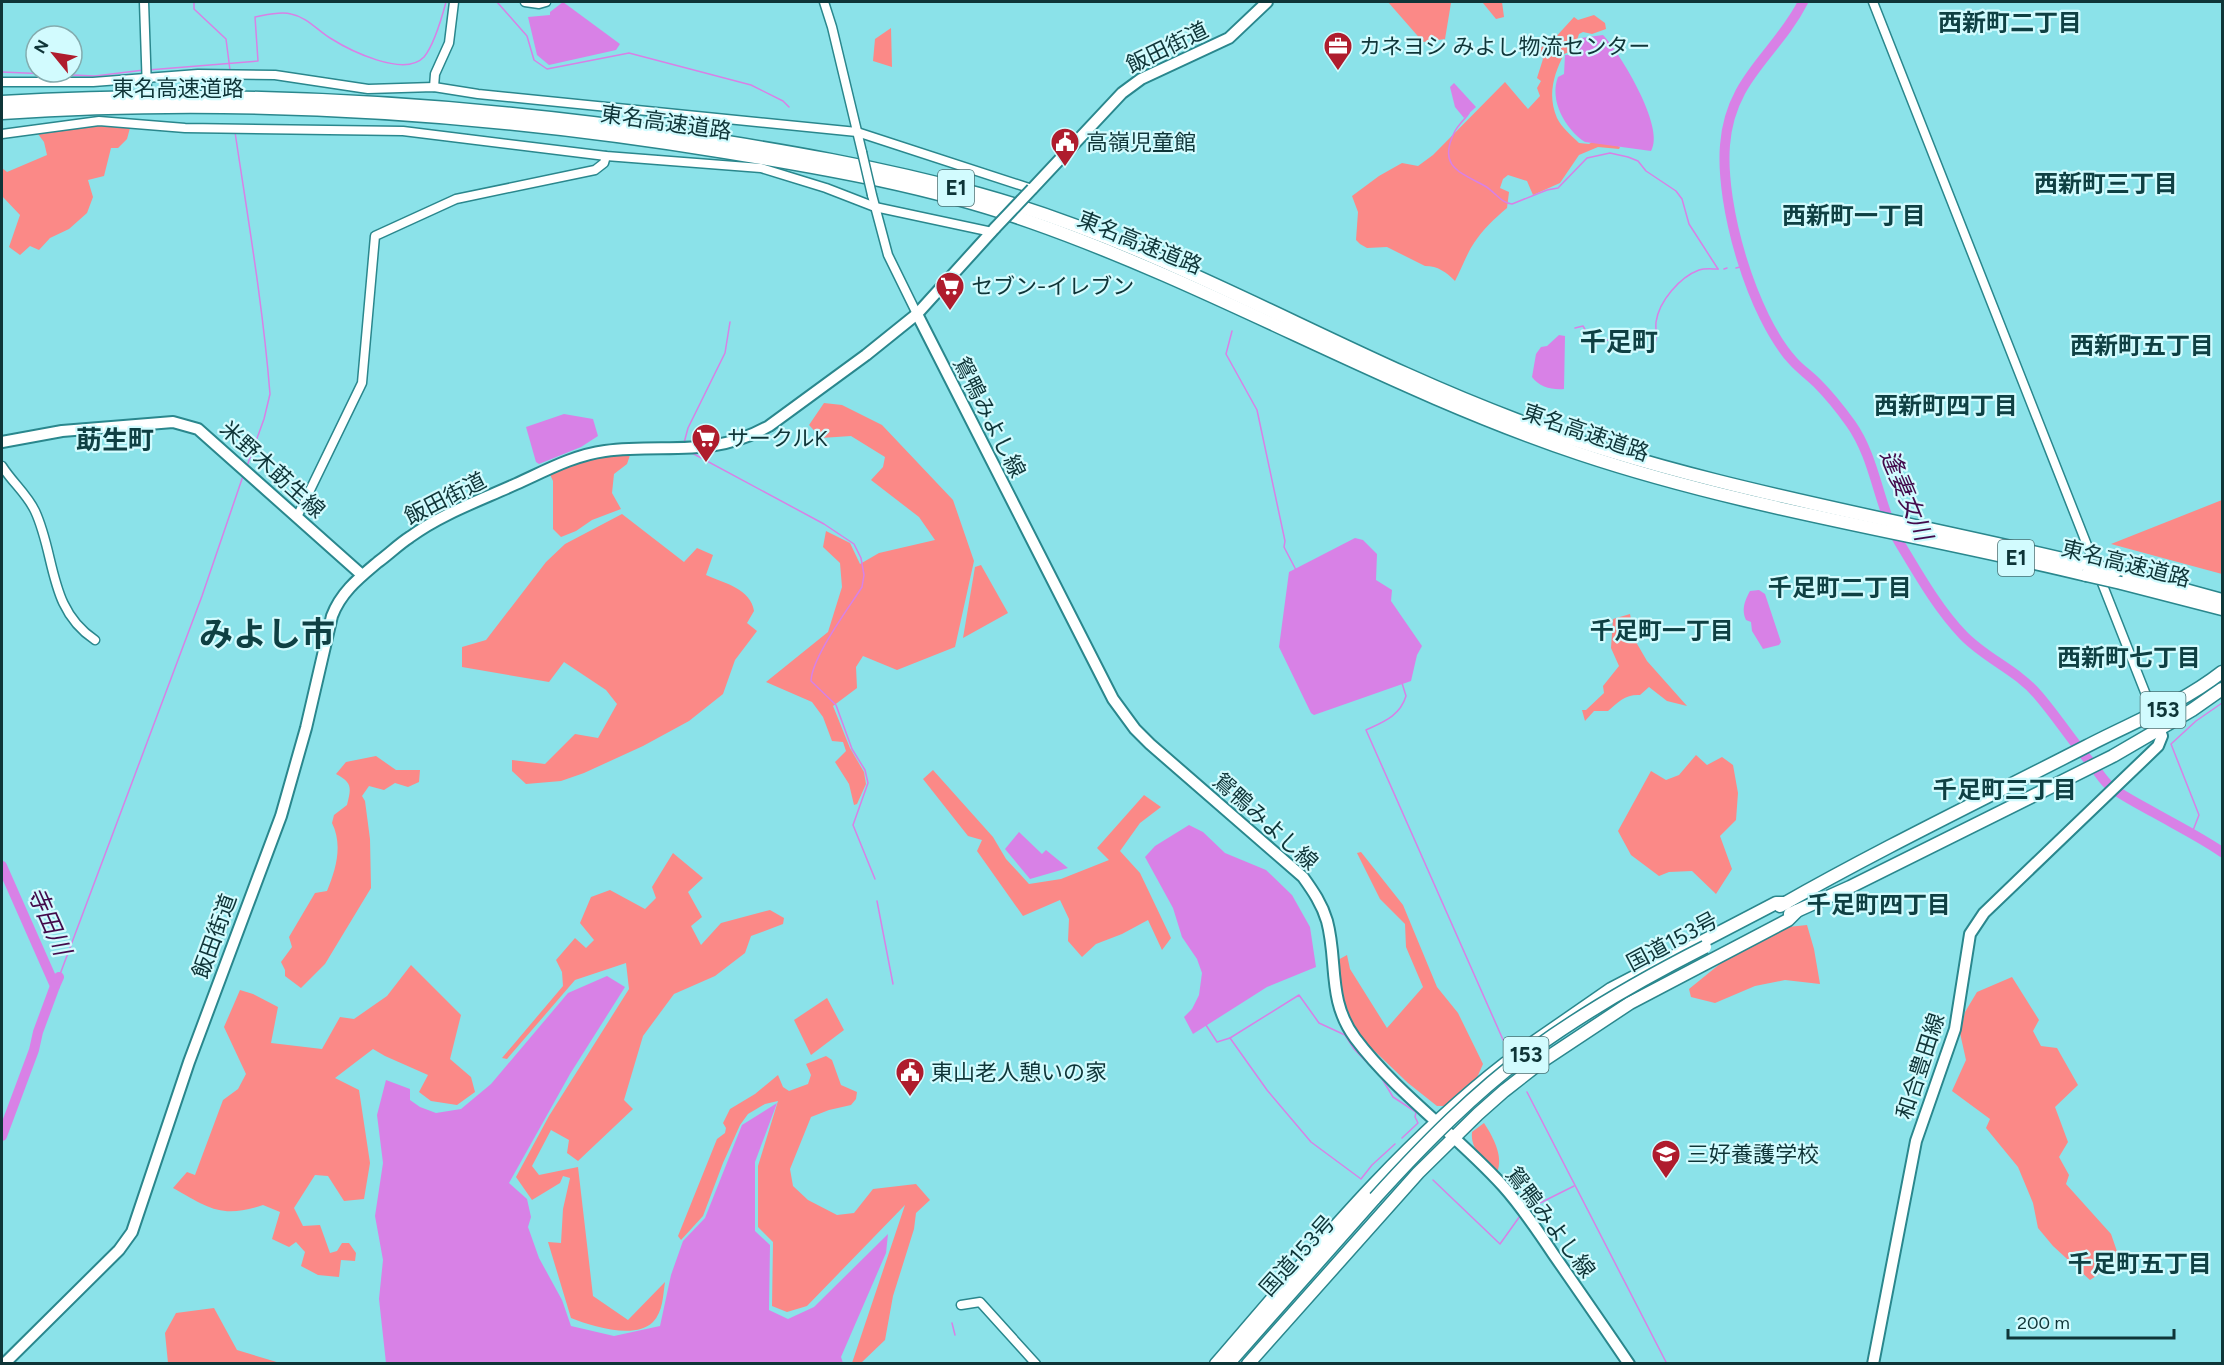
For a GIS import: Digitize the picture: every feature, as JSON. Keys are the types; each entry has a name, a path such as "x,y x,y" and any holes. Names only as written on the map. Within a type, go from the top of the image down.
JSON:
{"highway":[{"name":"東名高速道路","path":"2,102 65,99 241,98 424,106 633,128 765,148 908,176 986,196 1120,244 1188,272 1430,385 1592,447 1712,480 1858,513 1945,538 2223,600"},
{"name":"東名高速道路","path":"2,113 131,108 243,108 423,116 643,139 760,158 906,186 1027,220 1137,262 1430,395 1573,452 1682,484 1852,525 1945,538"},
{"name":"東名高速道路","path":"2118,577 2223,609"},
{"name":"国道153号","path":"1240,1364 1437,1133 1534,1048 1616,995 1877,852 2100,739 2154,715 2185,698 2223,672"},
{"name":"国道153号","path":"1228,1364 1378,1201 1459,1121 1543,1052 1624,999 1695,960 1888,869 2113,756 2223,689"},
{"path":"1216,1364 1339,1223 1412,1146 1487,1078 1587,1004 1670,957 1756,913 1776,903 1786,903"},
{"path":"1248,1364 1377,1218 1453,1138 1504,1091 1595,1025 1630,1003 1788,920 1797,911"}],"main road":[{"name":"飯田街道","path":"4,1364 119,1251 132,1232 220,975 281,816 306,728 332,616 342,597 362,575 412,535 477,502 570,460 605,451 708,447 727,444 769,426 917,314 1122,93 1141,79 1229,38 1267,2"},
{"name":"鴛鴨みよし線","path":"917,314 1113,699 1135,729 1150,744 1303,877 1317,896 1326,919 1335,992 1344,1018 1354,1037 1370,1056 1496,1179 1525,1213 1629,1364"},
{"name":"米野木莇生線","path":"2,442 62,431 173,422 198,429 210,437 362,575"},
{"path":"2154,715 2160,729"},
{"name":"和合豊田線","path":"1873,1364 1916,1141 1955,1029 1970,934 1984,913 2124,781 2161,742 2160,729"}],"street":[{"path":"144,2 147,90"},
{"path":"434,87 435,74 449,43 454,2"},
{"path":"525,2 539,4 546,2"},
{"path":"824,2 888,255 917,314"},
{"path":"1873,2 2154,715"},
{"path":"2,82 93,82 198,74 275,75 377,90 434,87 478,94 857,132 1032,189"},
{"path":"2,134 99,121 189,128 385,130 606,156 761,168 826,188 875,207 993,230"},
{"path":"297,517 362,383 375,236 456,199 595,170 604,163 606,156"},
{"path":"2,466 35,512 57,590 65,609 80,628 94,640"},
{"path":"961,1305 980,1302 1036,1364"}],"shaded area":[{"path":"563,2 620,44 616,50 549,65 537,55 528,17 550,15 550,12"},
{"path":"1388,2 1502,2 1504,17 1496,19 1483,3 1451,3 1445,39 1423,42"},
{"path":"1594,15 1605,23 1606,29 1592,34 1583,32 1579,34 1574,47 1564,54 1557,69 1552,101 1561,125 1579,143 1589,144 1600,137 1620,147 1619,149 1598,147 1579,155 1560,183 1533,195 1527,181 1508,175 1503,179 1500,188 1509,192 1507,208 1477,238 1455,281 1442,270 1425,266 1387,247 1367,248 1356,240 1358,212 1352,196 1379,176 1402,163 1418,166 1433,155 1505,82 1528,109 1540,96 1537,88 1541,81 1537,78 1543,59 1539,53 1540,48 1553,40 1574,17 1578,20"},
{"path":"891,28 892,67 873,61 875,39"},
{"path":"1603,35 1620,57 1647,109 1654,140 1651,151 1585,142 1565,122 1557,104 1556,86 1558,77 1564,74 1565,55 1571,55 1581,44 1581,38"},
{"path":"1454,83 1476,107 1464,118 1455,107 1450,87"},
{"path":"102,125 130,128 127,139 118,148 111,148 104,176 88,180 93,197 87,213 69,229 50,238 39,250 30,246 20,255 9,247 20,215 2,196 2,168 7,172 47,155 44,142 38,134"},
{"path":"1559,335 1565,336 1564,389 1546,387 1532,377 1536,354 1541,347 1547,346"},
{"path":"824,403 842,405 882,425 953,500 974,561 955,647 897,670 863,656 856,667 857,688 833,706 850,748 864,772 866,784 857,804 854,805 849,784 835,762 846,751 843,742 832,741 823,717 812,702 766,682 828,632 842,587 840,563 823,547 826,531 850,543 860,564 879,553 935,540 919,517 871,480 883,467 885,457 851,436 821,438 809,425"},
{"path":"564,414 593,419 598,436 581,447 539,464 536,462 526,427"},
{"path":"613,453 630,455 627,464 614,474 612,493 621,509 592,520 576,531 561,537 553,529 553,481 547,468"},
{"path":"2222,500 2222,574 2111,544"},
{"path":"622,514 684,562 697,548 713,555 706,575 736,588 748,597 754,611 747,623 757,631 735,660 723,694 689,721 643,746 584,773 561,781 526,784 512,771 512,760 545,764 575,734 598,738 617,704 606,690 564,662 549,682 462,667 462,647 486,640 546,562 565,544"},
{"path":"1355,538 1363,540 1377,554 1376,580 1392,590 1391,601 1422,646 1417,655 1411,681 1314,715 1279,647 1289,572"},
{"path":"981,565 1008,613 963,638 975,567"},
{"path":"1759,590 1765,594 1781,642 1779,645 1763,649 1752,631 1751,622 1746,620 1744,613 1745,601 1750,591"},
{"path":"1630,614 1636,642 1647,661 1687,706 1667,701 1649,687 1640,695 1622,699 1608,711 1594,711 1585,721 1582,710 1586,710 1604,693 1603,686 1619,666 1611,648 1613,619"},
{"path":"1696,755 1707,765 1722,757 1733,765 1738,793 1736,820 1720,836 1732,869 1716,894 1692,871 1669,872 1659,876 1631,855 1618,831 1651,771 1666,780 1679,775"},
{"path":"376,756 396,770 420,770 419,782 408,787 395,783 384,790 369,786 362,796 365,801 370,839 371,888 325,964 301,988 285,976 281,962 292,947 289,937 315,893 327,891 333,874 338,848 332,823 334,815 347,805 350,790 348,783 336,774 346,762"},
{"path":"933,770 993,837 1006,859 1029,884 1061,879 1109,860 1097,848 1144,795 1161,807 1140,823 1120,851 1140,873 1171,938 1162,950 1148,920 1122,934 1096,944 1082,957 1068,941 1069,919 1060,900 1023,916 977,851 982,840 968,836 923,779"},
{"path":"1189,825 1203,832 1225,853 1266,870 1292,895 1310,927 1316,967 1267,987 1193,1034 1184,1017 1192,1009 1199,995 1202,973 1197,959 1182,937 1173,908 1145,857 1155,846"},
{"path":"1019,832 1042,854 1046,850 1068,868 1030,879 1005,849"},
{"path":"1361,852 1403,905 1437,987 1458,1013 1483,1064 1476,1080 1444,1106 1437,1106 1408,1083 1362,1039 1349,1018 1340,993 1336,961 1347,955 1350,969 1387,1028 1423,987 1406,947 1405,924 1380,899 1357,853"},
{"path":"673,853 703,878 688,892 702,917 691,926 701,945 721,923 770,910 784,918 783,924 751,936 745,953 715,976 674,994 643,1036 624,1100 633,1109 578,1161 567,1153 569,1140 551,1130 532,1166 539,1175 578,1167 593,1296 628,1320 665,1282 661,1308 653,1322 635,1330 613,1330 571,1318 548,1242 561,1243 563,1209 570,1178 563,1176 560,1183 532,1200 516,1177 549,1116 629,989 626,963 575,980 507,1059 502,1058 563,986 562,972 556,960 575,938 586,948 594,940 580,923 591,897 610,890 645,909 656,898 652,887"},
{"path":"1807,925 1820,984 1785,980 1755,986 1715,1003 1691,997 1689,989 1726,959 1788,927"},
{"path":"411,965 461,1015 450,1059 471,1077 475,1092 457,1105 431,1101 419,1092 428,1075 373,1049 335,1078 359,1090 370,1163 364,1199 344,1201 328,1176 315,1175 294,1208 303,1226 320,1225 330,1253 337,1251 342,1243 349,1243 356,1253 355,1261 341,1260 339,1277 318,1275 301,1266 305,1252 296,1242 289,1247 272,1239 280,1212 263,1205 236,1211 216,1209 173,1188 187,1172 195,1175 223,1100 238,1089 246,1074 224,1027 240,990 278,1007 271,1043 322,1049 340,1017 354,1019 387,996"},
{"path":"607,976 625,987 570,1074 509,1183 527,1199 531,1217 528,1227 539,1258 562,1300 571,1326 614,1336 660,1326 671,1275 683,1241 705,1218 742,1125 777,1103 755,1162 755,1231 770,1245 769,1310 788,1319 814,1307 888,1234 886,1253 841,1357 843,1363 386,1363 379,1299 383,1260 375,1216 383,1163 377,1115 386,1080 410,1089 410,1100 420,1107 436,1113 461,1109 491,1084 568,993"},
{"path":"2012,977 2039,1020 2033,1031 2041,1046 2057,1048 2078,1085 2055,1107 2068,1142 2059,1157 2069,1175 2066,1184 2111,1234 2120,1260 2090,1280 2053,1246 2038,1228 2033,1203 2018,1167 1986,1128 1990,1119 1952,1091 1966,1060 1960,1033 1965,1012 1977,992"},
{"path":"827,998 844,1030 811,1055 794,1020"},
{"path":"826,1056 832,1060 841,1085 857,1092 856,1099 851,1105 811,1117 790,1169 793,1186 808,1200 837,1215 854,1213 873,1189 916,1184 930,1200 916,1213 914,1229 893,1296 885,1340 861,1363 852,1363 905,1205 807,1306 787,1312 772,1306 773,1242 758,1227 758,1166 778,1101 765,1104 748,1114 740,1125 723,1163 703,1216 681,1240 678,1236 717,1139 725,1133 726,1128 723,1123 730,1109 755,1094 778,1075 783,1087 789,1091 808,1084 811,1075 806,1064"},
{"path":"1484,1123 1494,1140 1498,1153 1497,1173 1473,1144 1472,1132"},
{"path":"214,1308 237,1350 280,1363 168,1363 165,1333 176,1313"}],"waterway":[{"path":"194,2 194,9 226,39 230,70"},
{"path":"148,70 258,61 255,17 282,13 302,18 330,38 363,55 390,63 404,65 415,63 424,57 431,45 446,2"},
{"path":"497,2 527,36 534,60 547,69 629,53 751,85 783,101 789,107"},
{"name":"逢妻女川","path":"1803,2 1792,21 1745,84 1729,122 1725,145 1728,198 1734,228 1752,289 1764,317 1793,361 1835,403 1860,438 1894,532 1930,593 1954,625 1981,651 2030,686 2108,785 2222,852"},
{"path":"2,72 95,76 144,70"},
{"path":"1469,113 1457,128 1450,143 1448,152 1450,160 1459,172 1485,186 1505,202 1512,204 1558,188 1587,158 1610,153 1628,157 1638,161 1646,171 1676,191 1682,199 1689,224 1718,269"},
{"path":"235,132 259,295 270,394 264,419 247,466"},
{"path":"1736,268 1744,266"},
{"path":"1575,328 1583,326 1594,345 1618,336 1631,351 1652,348 1656,339 1658,314 1666,298 1692,273 1699,270 1718,269"},
{"path":"684,443 688,428 725,353 730,322"},
{"path":"1232,331 1226,354 1257,410 1285,541 1284,547 1296,570"},
{"path":"692,453 824,524 854,544 861,558 864,575 862,587 817,659 811,681 836,705 852,749 865,770 868,783 853,825 875,879"},
{"path":"59,977 202,596 243,476"},
{"path":"1402,683 1406,696 1400,709 1390,718 1366,730 1508,1051"},
{"path":"2192,833 2199,815 2171,744 2196,721 2222,703"},
{"name":"寺田川","path":"2,866 55,986 59,977"},
{"path":"877,901 893,984"},
{"path":"2,1136 55,986"},
{"path":"1230,1038 1299,995 1319,1023 1345,1035 1354,1049 1381,1077 1393,1097 1416,1112 1415,1117 1418,1123 1402,1138"},
{"path":"1206,1025 1217,1042 1230,1038 1267,1090 1311,1142 1361,1179 1372,1165 1395,1144"},
{"path":"1527,1092 1667,1364"},
{"path":"1433,1180 1500,1244 1520,1216"},
{"path":"1528,1209 1574,1186"},
{"path":"952,1323 955,1335"}],"place":[{"name":"カネヨシ みよし物流センター","path":"1338,72"},
{"name":"高嶺児童館","path":"1065,168"},
{"name":"セブン-イレブン","path":"950,312"},
{"name":"サークルK","path":"706,464"},
{"name":"東山老人憩いの家","path":"910,1098"},
{"name":"三好養護学校","path":"1666,1180"}],"district":[{"name":"西新町二丁目","path":"2010,23"},
{"name":"西新町三丁目","path":"2106,184"},
{"name":"西新町一丁目","path":"1854,216"},
{"name":"千足町","path":"1619,342"},
{"name":"西新町五丁目","path":"2142,346"},
{"name":"西新町四丁目","path":"1946,406"},
{"name":"莇生町","path":"115,440"},
{"name":"千足町二丁目","path":"1840,588"},
{"name":"千足町一丁目","path":"1662,631"},
{"name":"みよし市","path":"267,634"},
{"name":"西新町七丁目","path":"2129,658"},
{"name":"千足町三丁目","path":"2005,790"},
{"name":"千足町四丁目","path":"1879,905"},
{"name":"千足町五丁目","path":"2140,1264"}]}
